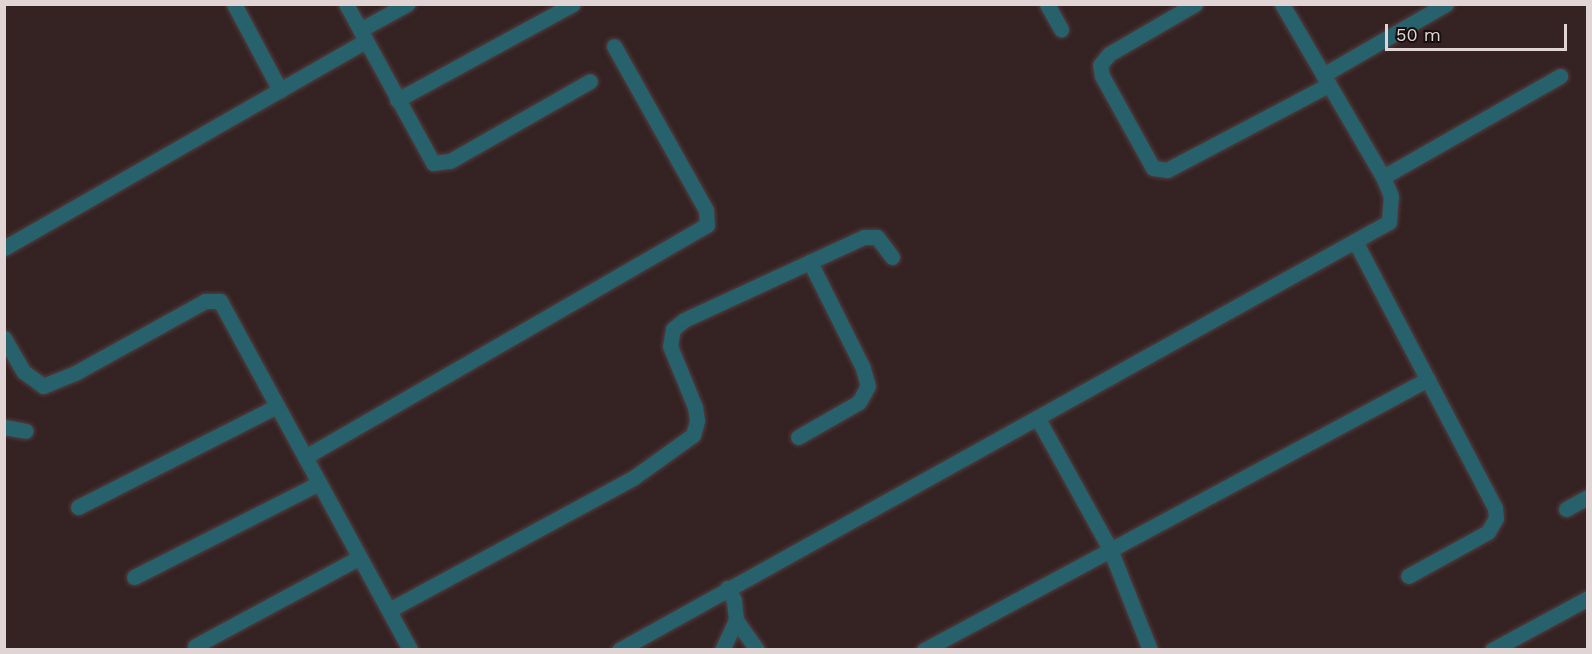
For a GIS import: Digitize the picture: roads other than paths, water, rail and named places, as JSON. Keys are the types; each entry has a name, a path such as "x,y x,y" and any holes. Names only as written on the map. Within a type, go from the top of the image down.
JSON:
{"street":[{"path":"234,4 280,90"},
{"path":"346,4 429,157 439,165 590,81"},
{"path":"4,248 280,90 407,4"},
{"path":"398,100 573,4"},
{"path":"1047,4 1061,28"},
{"path":"1195,4 1109,54 1100,65 1102,76 1153,168 1167,171 1325,80 1446,4"},
{"path":"619,650 727,588 1356,243 1389,222 1391,196 1383,177 1282,4"},
{"path":"305,457 707,225 706,210 614,46"},
{"path":"1383,177 1560,76"},
{"path":"389,610 633,478 693,435 696,414 669,346 673,329 684,320 810,262 873,236 892,256"},
{"path":"1356,243 1495,508 1496,518 1488,532 1408,576"},
{"path":"798,437 859,402 868,386 864,368 810,262"},
{"path":"4,338 24,372 43,386 214,299 225,307 410,650"},
{"path":"924,650 1428,379"},
{"path":"78,507 277,406"},
{"path":"1038,419 1110,549 1150,650"},
{"path":"4,426 26,431"},
{"path":"134,577 319,483"},
{"path":"1566,509 1587,497"},
{"path":"195,645 360,557"},
{"path":"727,588 734,600 736,620 757,650"},
{"path":"1492,650 1587,598"},
{"path":"722,650 736,620"}]}
